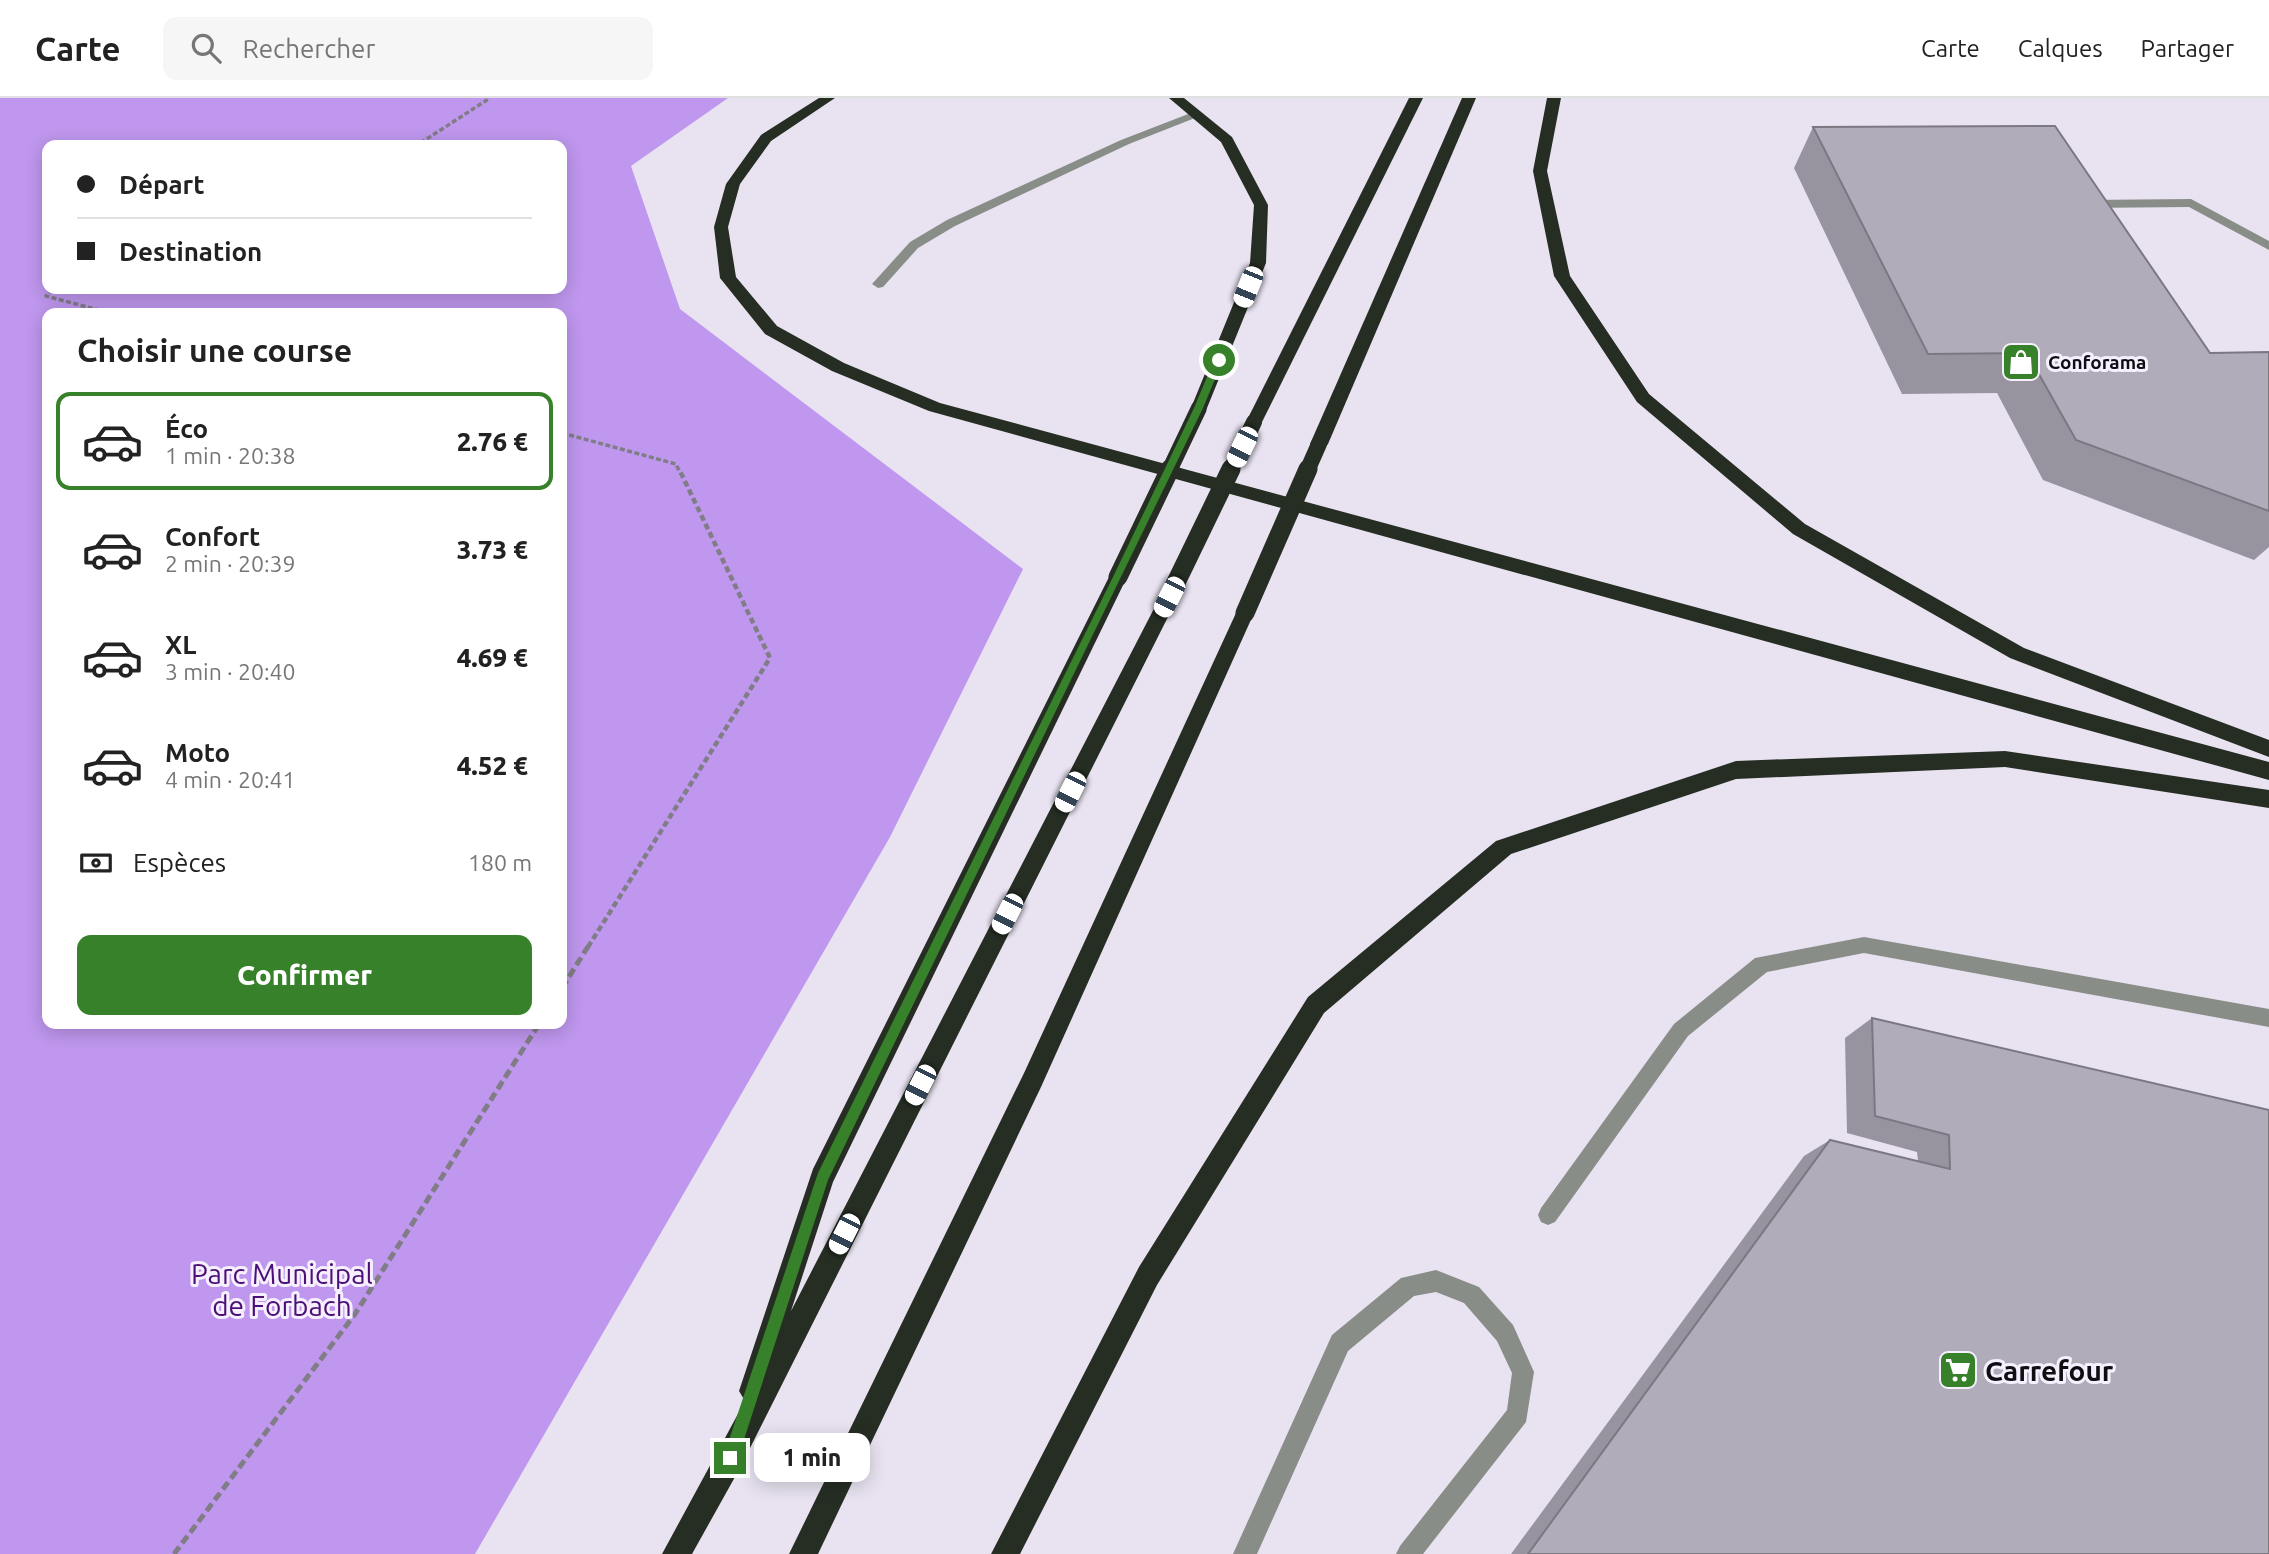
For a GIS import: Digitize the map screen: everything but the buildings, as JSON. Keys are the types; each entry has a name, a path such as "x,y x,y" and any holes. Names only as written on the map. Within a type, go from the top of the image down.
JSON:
{"highway":[{"path":"828,98 766,138 733,184 722,227 728,278 771,330 838,367 935,407 2269,771"},
{"path":"730,1458 822,1178 1199,408 1258,263 1261,205 1227,140 1176,98"},
{"path":"676,1554 730,1458 1169,597 1416,98"},
{"path":"803,1554 1033,1079 1245,613 1469,98"},
{"path":"1554,98 1540,172 1562,275 1643,398 1799,529 2017,653 2269,748"},
{"path":"1005,1554 1147,1276 1316,1005 1504,847 1736,770 2005,760 2269,799"}],"lane":[{"path":"878,284 914,245 951,223 1125,142 1196,114"},
{"path":"2090,223 2075,200 2191,203 2269,246"},
{"path":"1548,1215 1681,1030 1762,964 1864,945 2269,1018"},
{"path":"1245,1554 1340,1343 1409,1286 1436,1281 1471,1295 1505,1333 1523,1372 1522,1382 1518,1414 1408,1554"}],"path":[{"path":"425,140 490,98"},
{"path":"48,294 46,296 91,308"},
{"path":"567,434 676,464 770,658 567,980"},
{"path":"174,1554 355,1314 536,1029"}],"green space":[{"name":"Parc Municipal de Forbach","path":"0,98 728,98 631,166 680,309 1023,569 890,837 475,1554 0,1554"}],"place":[{"name":"Conforama","path":"2021,362"},
{"name":"Carrefour","path":"1958,1370"}],"route":[{"path":"730,1458 822,1178 1118,577 1199,408 1219,360"}]}
